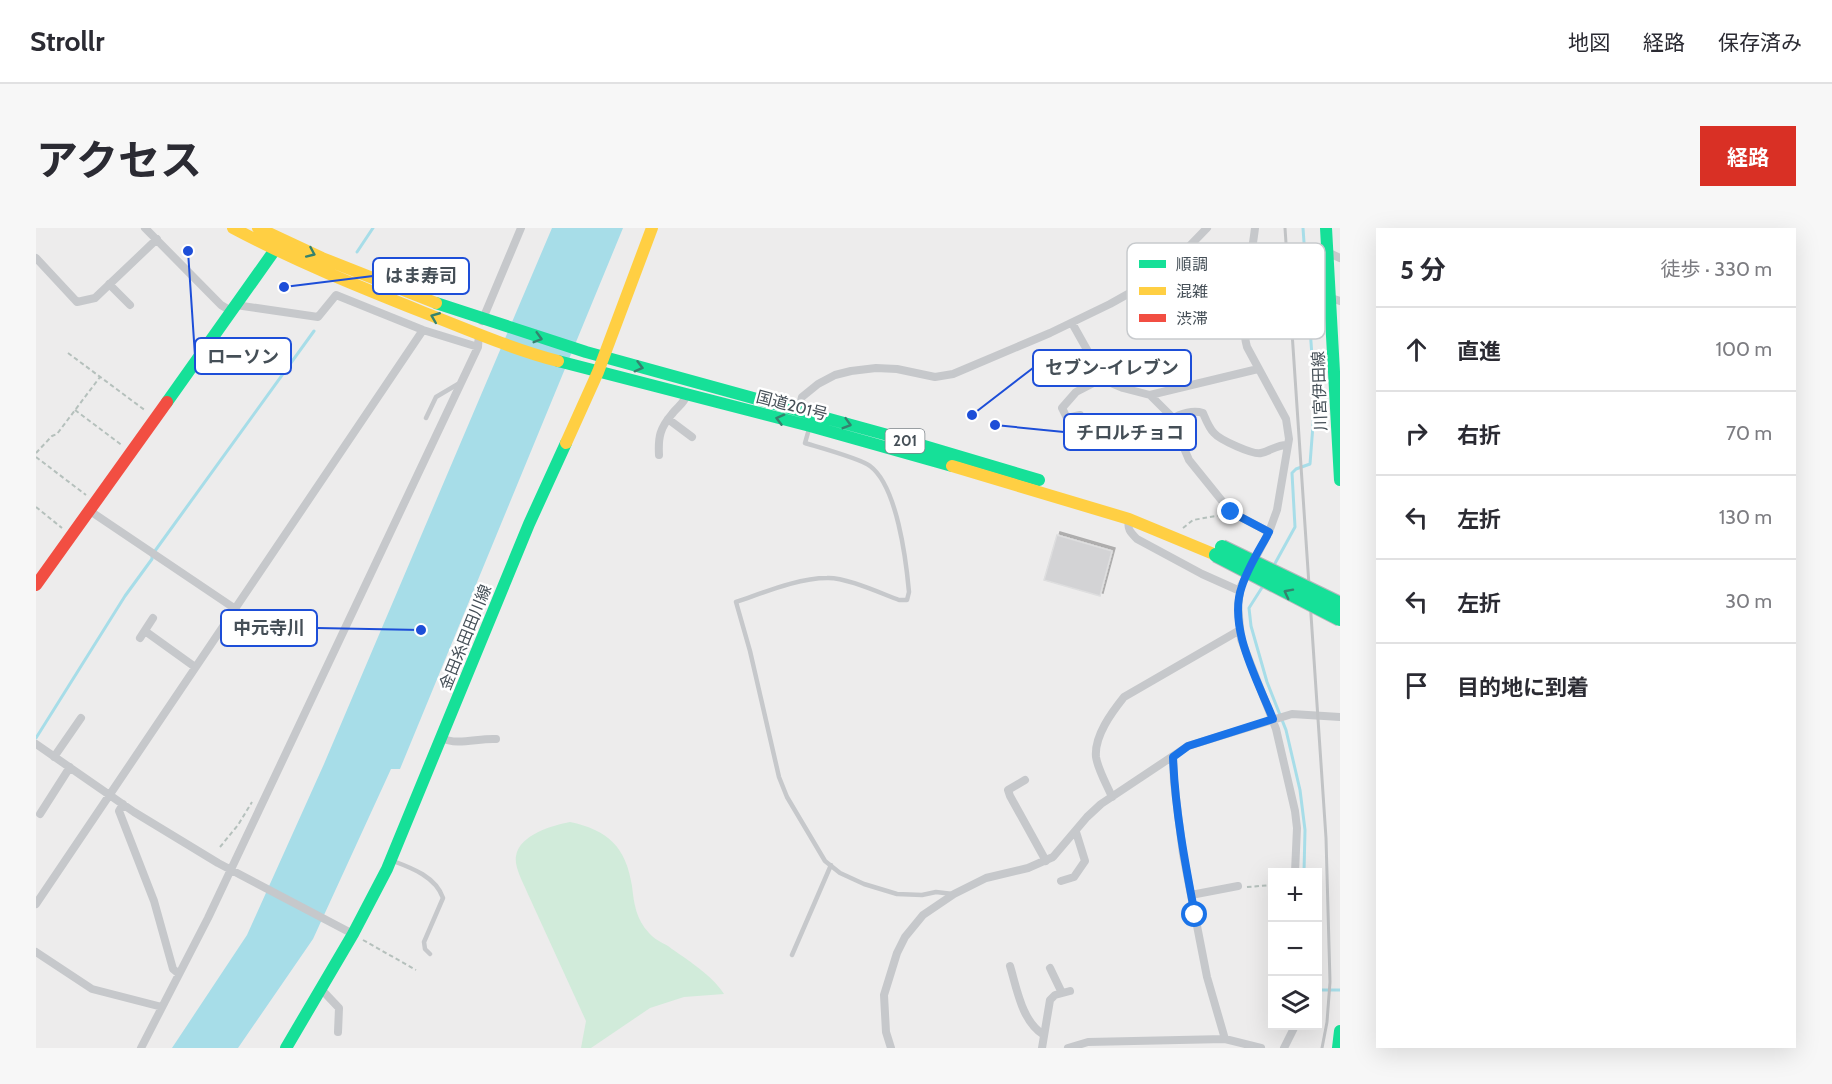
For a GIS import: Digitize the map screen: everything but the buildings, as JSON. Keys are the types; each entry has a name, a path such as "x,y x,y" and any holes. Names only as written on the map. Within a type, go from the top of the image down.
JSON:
{"main road":[{"name":"国道201号","path":"233,228 528,336 799,410 1116,504 1180,530 1340,620"},
{"name":"国道201号","path":"258,228 278,245 362,288 482,340 810,426 1129,519 1219,551 1340,604"},
{"name":"金田糸田田川線","path":"286,1048 353,934 391,860 529,524 598,372 652,228"},
{"name":"川宮伊田線","path":"1326,228 1333,255 1340,480"},
{"path":"36,585 278,245"},
{"path":"1338,1048 1340,1031"}],"street":[{"path":"145,228 221,306 318,316 336,296 423,330 482,340"},
{"path":"141,1048 234,871 268,791 482,340 521,228"},
{"path":"1192,243 1207,228"},
{"path":"1253,243 1255,228"},
{"path":"36,258 77,302 95,298 157,239"},
{"path":"109,284 130,305"},
{"path":"799,410 802,398 818,384 835,375 876,368 897,369 935,377 953,374 1072,322 1127,294"},
{"path":"1072,322 1103,378 1123,388 1150,396 1173,419 1190,460 1234,514 1269,532"},
{"path":"36,904 423,330"},
{"path":"1245,339 1258,369 1286,420 1289,439 1276,510 1269,532 1240,591 1238,605 1241,639 1273,719 1295,811 1297,828 1295,868"},
{"path":"1150,396 1258,369"},
{"path":"1080,415 1067,418 1062,408 1076,392 1103,378"},
{"path":"659,455 658,436 672,413 685,402 687,394"},
{"path":"1173,419 1178,415 1203,412 1216,435 1253,453 1260,453 1282,444 1288,445"},
{"path":"668,419 692,437"},
{"path":"93,507 234,608"},
{"path":"1129,519 1130,532 1137,539 1202,574 1240,591"},
{"path":"153,618 142,634 195,667"},
{"path":"1112,797 1096,758 1097,744 1111,714 1124,697 1240,630"},
{"path":"891,1048 886,1032 884,995 897,953 905,937 923,915 954,894 986,878 1028,868 1053,858 1087,817 1112,797 1188,746 1292,714 1340,717"},
{"path":"54,757 81,718"},
{"path":"441,738 452,743 481,738 496,739"},
{"path":"36,744 123,804 234,871 353,934"},
{"path":"1173,757 1182,844 1191,895 1207,977 1225,1039"},
{"path":"40,814 70,767"},
{"path":"1025,780 1008,790 1046,861"},
{"path":"123,804 119,811 154,901 173,969 179,974"},
{"path":"1061,881 1074,877 1084,861 1076,832"},
{"path":"1191,895 1238,886"},
{"path":"36,952 92,989 162,1007"},
{"path":"1010,966 1026,1013 1035,1030 1044,1035"},
{"path":"1041,1048 1050,1000 1055,995 1066,992 1050,968"},
{"path":"321,989 339,1008 338,1032"},
{"path":"1284,1048 1293,1030"},
{"path":"1068,1048 1088,1042 1225,1039 1261,1048"}],"lane":[{"path":"426,418 436,397 461,383"},
{"path":"810,426 805,443 870,465 883,480 891,500 901,540 909,592 907,600 899,600 839,579 828,578 779,588 736,602 750,651 779,777 799,818 825,861 840,873 864,884 897,894 922,895 936,892 954,894"},
{"path":"391,860 420,871 441,892 443,898 424,942 425,950 430,954"},
{"path":"792,955 831,865"}],"path":[{"path":"68,353 156,418"},
{"path":"93,507 36,455 51,436 57,434 100,377"},
{"path":"75,410 132,452"},
{"path":"36,507 72,535"},
{"path":"1180,530 1193,520 1234,514"},
{"path":"220,847 238,825 256,794 268,791"},
{"path":"1238,886 1268,885"},
{"path":"353,934 416,970"}],"green space":[{"path":"570,822 595,830 613,842 625,861 636,911 645,928 653,937 706,974 724,994 684,997 650,1008 591,1048 581,1048 586,1021 521,879 516,860 518,849 530,837 546,829"}],"water":[{"path":"552,228 623,228 400,769 391,769 313,939 238,1048 172,1048 247,935 324,764"}],"waterway":[{"path":"357,252 373,228"},
{"path":"1303,228 1304,243"},
{"path":"36,738 125,596 152,559 152,555 314,331"},
{"path":"1273,567 1295,527 1292,473 1310,464 1315,399 1311,339"},
{"path":"1263,586 1249,608 1251,626 1267,682 1286,730 1300,790 1305,830 1304,868"},
{"path":"1322,990 1340,990"}],"railway":[{"path":"1285,228 1286,243"},
{"path":"1292,339 1326,838 1330,982 1327,1022 1322,1048"}],"traffic: fast":[{"path":"1326,228 1340,480"},
{"path":"167,402 279,244"},
{"path":"436,303 586,352 884,434 1039,480"},
{"path":"558,361 810,426 952,466"},
{"path":"286,1048 353,934 387,869 529,524 566,443"},
{"path":"1222,547 1340,604"},
{"path":"1216,555 1340,619"},
{"path":"1338,1048 1340,1031"}],"traffic: slow":[{"path":"233,228 304,263 376,293 491,339 558,361"},
{"path":"258,228 322,258 436,303"},
{"path":"566,443 598,372 652,228"},
{"path":"952,466 1129,519 1216,555"}],"traffic: jam":[{"path":"36,585 167,402"}],"place":[{"name":"ローソン","path":"188,251"},
{"name":"はま寿司","path":"284,287"},
{"name":"セブン-イレブン","path":"972,415"},
{"name":"チロルチョコ","path":"995,425"},
{"name":"中元寺川","path":"421,630"}],"route":[{"path":"1195,915 1183,854 1173,757 1188,746 1273,719 1241,639 1238,605 1241,586 1269,532 1231,512"}]}
